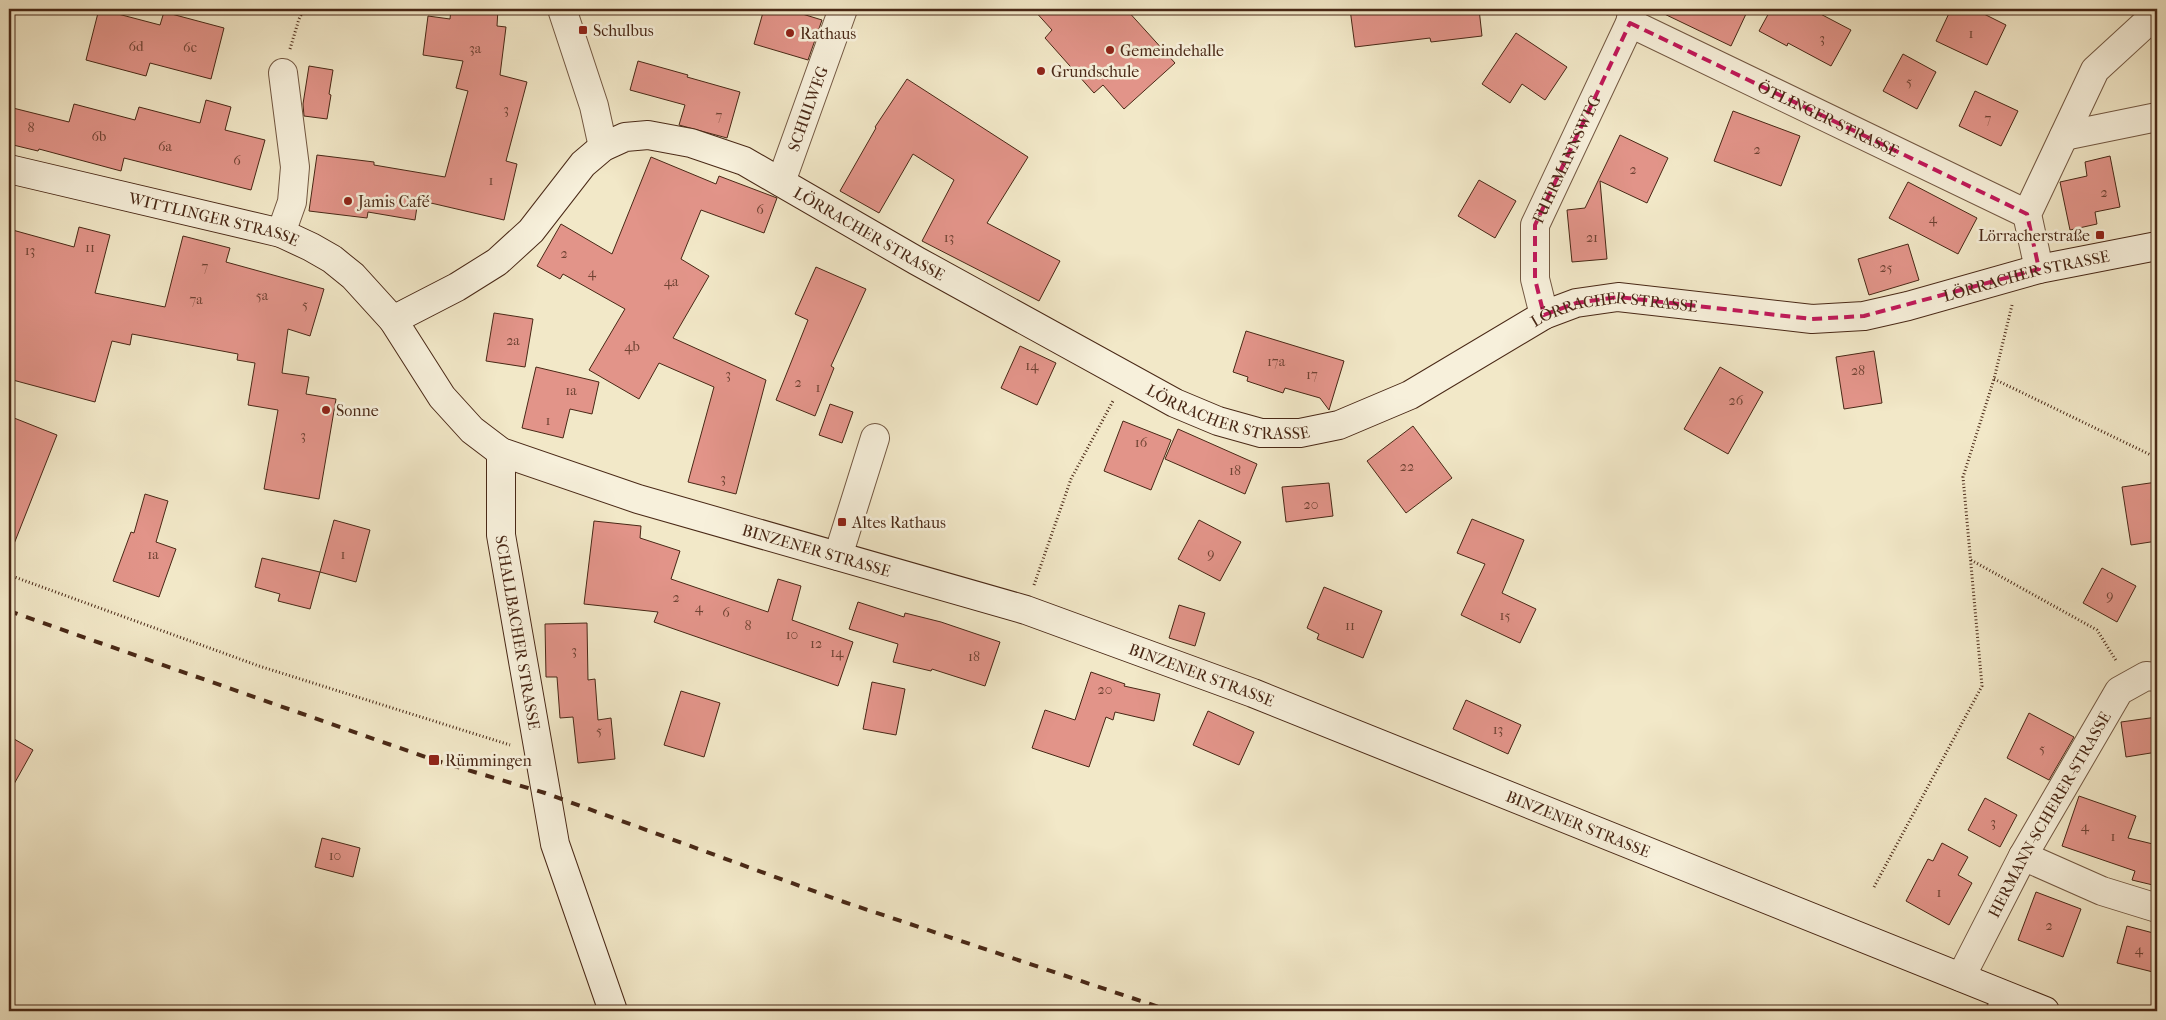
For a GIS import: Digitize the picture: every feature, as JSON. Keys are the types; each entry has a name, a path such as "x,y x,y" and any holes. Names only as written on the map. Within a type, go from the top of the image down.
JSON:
{"street":[{"path":"562,9 594,106 603,147"},
{"name":"SCHULWEG","path":"781,182 843,9"},
{"path":"2039,269 2027,214 2095,70 2157,13"},
{"name":"ÖTLINGER STRASSE","path":"1632,16 2027,214"},
{"name":"FUHRMANNSWEG","path":"1544,315 1535,279 1535,225 1632,16"},
{"path":"281,233 292,202 295,167 283,73"},
{"path":"2064,136 2157,117"},
{"name":"LÖRRACHER STRASSE","path":"393,320 457,287 497,262 530,231 582,164 603,147 626,137 640,136 691,143 744,161 917,261 1175,403 1218,421 1261,433 1300,433 1339,425 1410,395 1544,315 1576,303 1618,297 1812,319 1864,316 1908,306 2039,269 2157,246"},
{"name":"WITTLINGER STRASSE","path":"9,169 281,233 311,247 343,268 393,320"},
{"name":"BINZENER STRASSE","path":"393,320 442,397 472,430 501,452 638,499 1026,610 1253,693 1961,977 1997,1002 2045,1011"},
{"path":"838,556 875,438"},
{"name":"SCHALLBACHER STRASSE","path":"501,452 501,535 554,844 613,1011"},
{"name":"HERMANN-SCHERER-STRASSE","path":"1961,977 2023,856 2119,690 2146,676 2157,677"},
{"path":"2023,856 2102,891 2157,908"}],"path":[{"path":"283,73 299,19 304,9"},
{"path":"1874,887 1982,686 1963,477 1994,378 2012,307 2009,277"},
{"path":"1026,610 1071,479 1126,376"},
{"path":"1994,378 2157,458"},
{"path":"1971,560 2097,630 2130,684"},
{"path":"9,575 259,666 540,754"}],"highlighted area":[{"path":"1630,23 2027,214 2039,269 1864,316 1812,319 1618,297 1576,303 1544,315 1535,279 1535,225"}],"building":[{"path":"99,9 160,25 164,12 224,28 211,79 150,63 146,76 86,60"},
{"path":"451,9 498,9 497,26 506,27 500,75 527,82 506,161 517,164 504,220 418,200 415,220 368,212 367,218 309,211 317,155 374,162 374,165 445,177 468,91 456,88 463,61 423,55 428,16 450,19"},
{"name":"Rathaus","path":"764,9 786,9 822,20 808,60 754,44"},
{"name":"Gemeindehalle","path":"1033,9 1126,9 1175,63 1124,109 1103,85 1094,93 1045,38 1052,30"},
{"path":"1350,9 1479,9 1482,36 1431,42 1430,38 1355,47"},
{"path":"1654,9 1735,9 1746,14 1731,46"},
{"path":"1771,9 1811,9 1851,30 1831,66 1788,43 1787,46 1759,31"},
{"path":"1951,9 1974,9 2006,25 1987,65 1936,41"},
{"path":"1516,33 1567,67 1545,100 1522,84 1510,103 1482,84"},
{"path":"1903,54 1936,72 1917,109 1883,91"},
{"path":"638,61 740,92 727,138 679,125 685,105 630,90"},
{"path":"309,66 333,70 327,119 304,116 303,104"},
{"path":"907,79 1028,157 987,223 1060,261 1039,301 922,241 954,180 913,154 879,213 840,191 875,127"},
{"path":"1975,91 2018,111 2001,146 1959,126"},
{"path":"206,100 231,107 225,130 265,140 251,190 124,158 121,171 39,149 38,151 9,144 9,107 69,122 74,104 135,120 139,107 200,123"},
{"path":"1733,111 1800,136 1781,186 1714,161"},
{"path":"1620,135 1668,158 1647,203 1600,181 1607,259 1572,262 1567,210 1585,208"},
{"path":"2110,156 2120,207 2095,212 2097,224 2070,230 2060,182 2087,176 2085,162"},
{"path":"651,157 716,184 719,176 777,198 764,233 701,210 681,259 709,276 673,338 766,380 736,494 688,482 714,387 659,363 639,399 589,370 625,309 563,274 560,279 537,266 561,224 612,254"},
{"path":"1479,180 1516,201 1495,238 1458,216"},
{"path":"1908,182 1977,218 1958,254 1889,218"},
{"path":"79,227 110,235 95,293 165,307 183,236 230,248 226,262 324,289 310,336 288,329 282,373 309,377 306,394 336,399 319,499 264,489 278,410 248,405 255,363 237,360 238,354 132,334 130,345 112,341 95,402 9,379 9,229 74,247"},
{"path":"1908,244 1919,280 1869,295 1858,259"},
{"path":"816,267 866,289 831,366 834,368 815,416 776,400 808,320 795,314"},
{"path":"494,313 533,319 525,367 486,361"},
{"path":"1246,331 1344,361 1329,410 1320,398 1285,388 1283,393 1247,381 1248,377 1233,372"},
{"path":"1020,346 1056,363 1037,405 1001,388"},
{"path":"1874,351 1882,403 1844,409 1836,357"},
{"path":"536,367 599,382 592,414 570,409 563,438 522,428"},
{"path":"1720,367 1763,392 1728,454 1684,429"},
{"path":"830,404 853,412 842,443 819,435"},
{"path":"9,416 57,435 10,554 9,554"},
{"path":"1123,421 1171,440 1151,490 1104,471"},
{"path":"1413,426 1452,478 1406,513 1367,461"},
{"path":"1178,429 1257,464 1245,494 1165,459"},
{"path":"2157,482 2157,541 2131,545 2122,487"},
{"path":"1329,483 1333,516 1286,522 1282,487"},
{"path":"145,494 168,501 156,542 176,549 159,597 113,581 131,532 134,533"},
{"path":"1472,519 1524,540 1502,593 1536,609 1520,643 1461,615 1485,564 1457,553"},
{"path":"334,520 370,530 356,582 320,572"},
{"path":"1199,520 1241,542 1220,581 1178,559"},
{"path":"594,521 641,526 640,538 680,551 671,579 768,612 778,579 801,586 792,620 853,642 838,686 654,622 658,612 584,604"},
{"path":"262,558 320,572 310,609 278,601 280,594 255,587"},
{"path":"2102,568 2136,586 2117,622 2083,603"},
{"path":"1324,587 1382,611 1363,658 1317,639 1319,634 1307,628"},
{"path":"858,602 904,617 905,613 941,622 1000,642 985,686 932,669 931,671 893,662 898,644 849,629"},
{"path":"1179,605 1205,613 1195,646 1169,638"},
{"path":"587,623 588,680 595,679 598,720 611,718 615,759 578,763 573,717 560,718 557,677 546,677 545,624"},
{"path":"1091,672 1125,684 1124,686 1160,694 1154,721 1115,712 1113,720 1106,717 1089,767 1032,748 1045,710 1075,720"},
{"path":"872,682 905,689 896,735 863,729"},
{"path":"681,691 720,703 704,757 664,745"},
{"path":"1466,700 1521,725 1508,754 1453,729"},
{"path":"1208,711 1254,732 1239,765 1193,745"},
{"path":"2029,713 2074,737 2049,780 2007,758"},
{"path":"2157,717 2157,752 2126,757 2121,722"},
{"path":"9,736 33,750 9,793"},
{"path":"2079,796 2136,816 2128,838 2157,845 2157,886 2132,880 2135,871 2062,846"},
{"path":"1985,798 2017,815 2000,847 1968,830"},
{"path":"322,838 360,848 353,877 315,867"},
{"path":"1942,843 1968,857 1958,875 1972,883 1949,925 1906,901 1928,859 1933,861"},
{"path":"2036,892 2081,909 2063,957 2018,940"},
{"path":"2127,926 2157,934 2157,973 2117,963"}],"railway":[{"path":"9,611 434,760 545,793 844,902 1171,1011"}],"place":[{"name":"Schulbus","path":"583,30"},
{"name":"Rathaus","path":"790,33"},
{"name":"Gemeindehalle","path":"1110,50"},
{"name":"Grundschule","path":"1041,71"},
{"name":"Jamis Café","path":"348,201"},
{"name":"Lörracherstraße","path":"2100,235"},
{"name":"Sonne","path":"326,410"},
{"name":"Altes Rathaus","path":"842,522"},
{"name":"Rümmingen","path":"434,760"}]}
